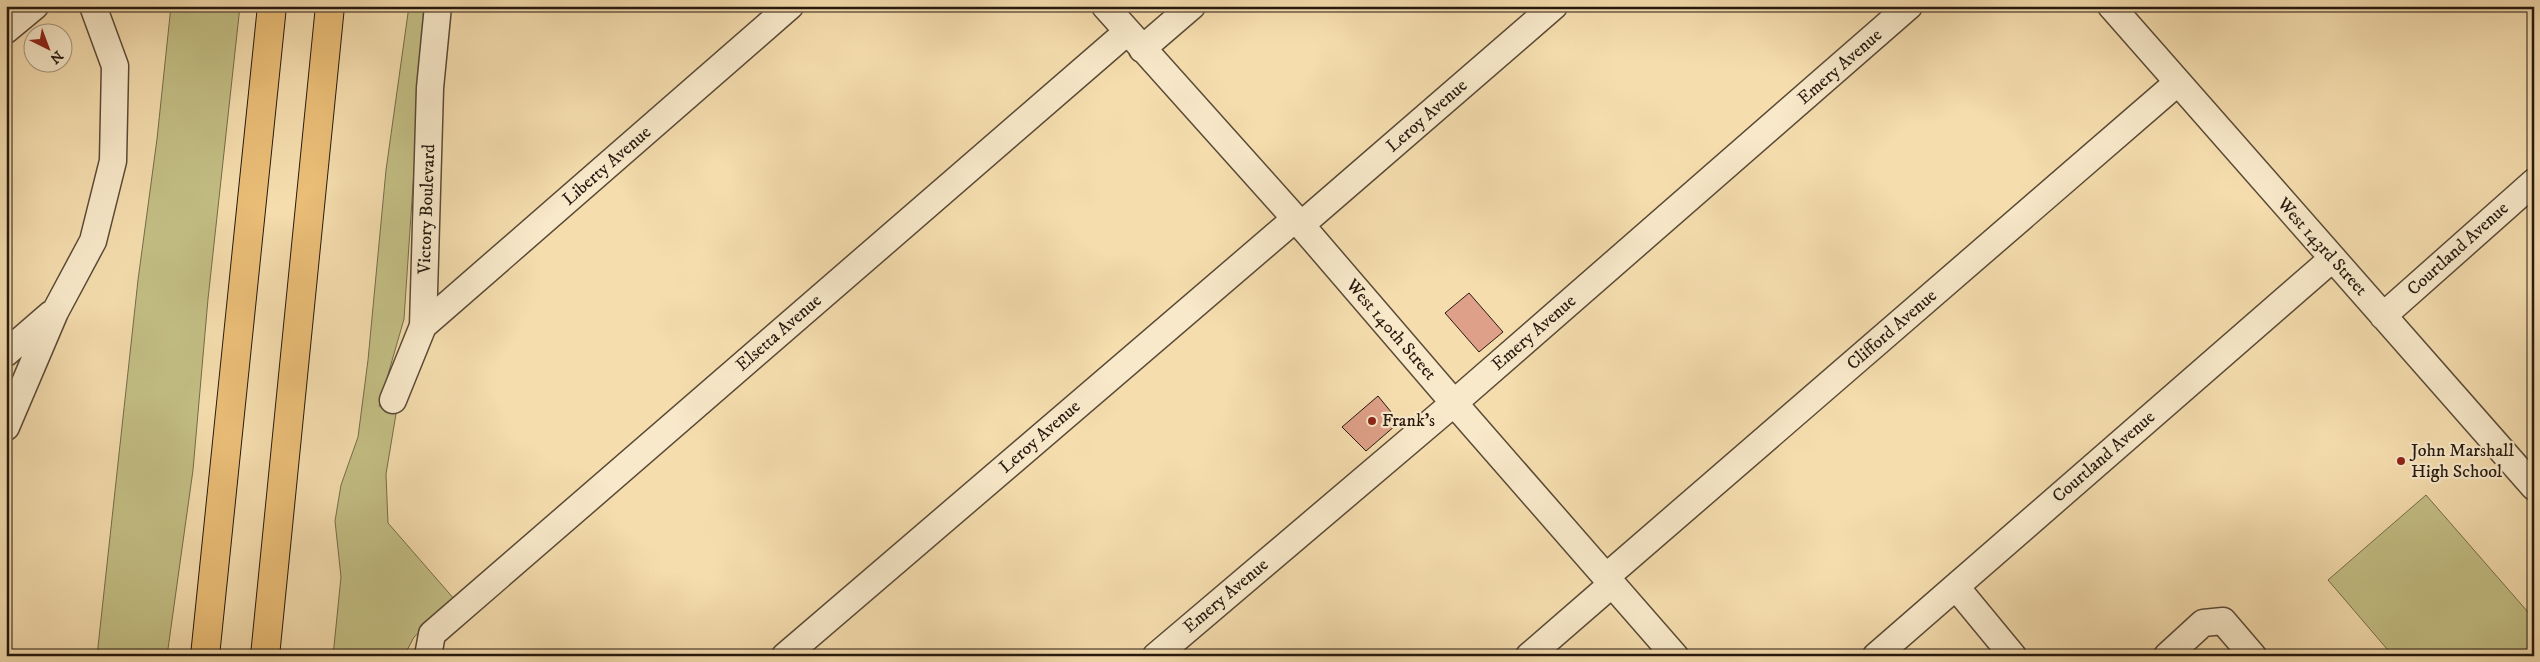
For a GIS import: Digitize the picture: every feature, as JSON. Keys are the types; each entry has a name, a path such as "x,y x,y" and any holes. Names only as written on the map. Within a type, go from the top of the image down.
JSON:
{"highway":[{"path":"205,656 272,6"},
{"path":"265,656 330,6"},
{"path":"196,656 215,562"}],"street":[{"path":"6,30 35,6"},
{"path":"7,422 55,312 93,241 113,161 115,66 93,6"},
{"name":"Liberty Avenue","path":"423,326 790,6"},
{"name":"West 140th Street","path":"1105,6 1298,222 1454,404 1676,656"},
{"name":"Elsetta Avenue","path":"430,645 1134,40 1192,6"},
{"name":"Leroy Avenue","path":"785,656 1554,6"},
{"name":"Emery Avenue","path":"1156,656 1454,404 1909,6"},
{"name":"West 143rd Street","path":"2111,6 2534,487"},
{"name":"Victory Boulevard","path":"393,400 423,326 430,88 437,10"},
{"name":"Clifford Avenue","path":"1529,656 1609,581 2177,83"},
{"name":"Courtland Avenue","path":"2383,316 2534,182"},
{"name":"Courtland Avenue","path":"1876,656 2332,259"},
{"path":"6,353 55,312"},
{"path":"1956,587 2013,656"},
{"path":"2167,656 2203,624 2223,621 2253,656"}],"shaded area":[{"path":"171,6 240,6 208,299 193,470 167,656 97,656 138,280 157,139"},
{"path":"409,6 430,6 419,96 404,319 379,406 396,414 386,474 388,523 455,600 414,637 404,656 333,656 341,577 335,521 341,485 358,437 368,360 386,170"},
{"path":"2426,495 2534,619 2534,656 2393,656 2328,580"}],"building":[{"path":"1469,293 1503,332 1479,352 1445,313"},
{"name":"Frank's","path":"1378,396 1396,418 1396,425 1366,451 1342,427"}],"place":[{"name":"Frank's","path":"1372,421"},
{"name":"John Marshall High School","path":"2401,461"}]}
